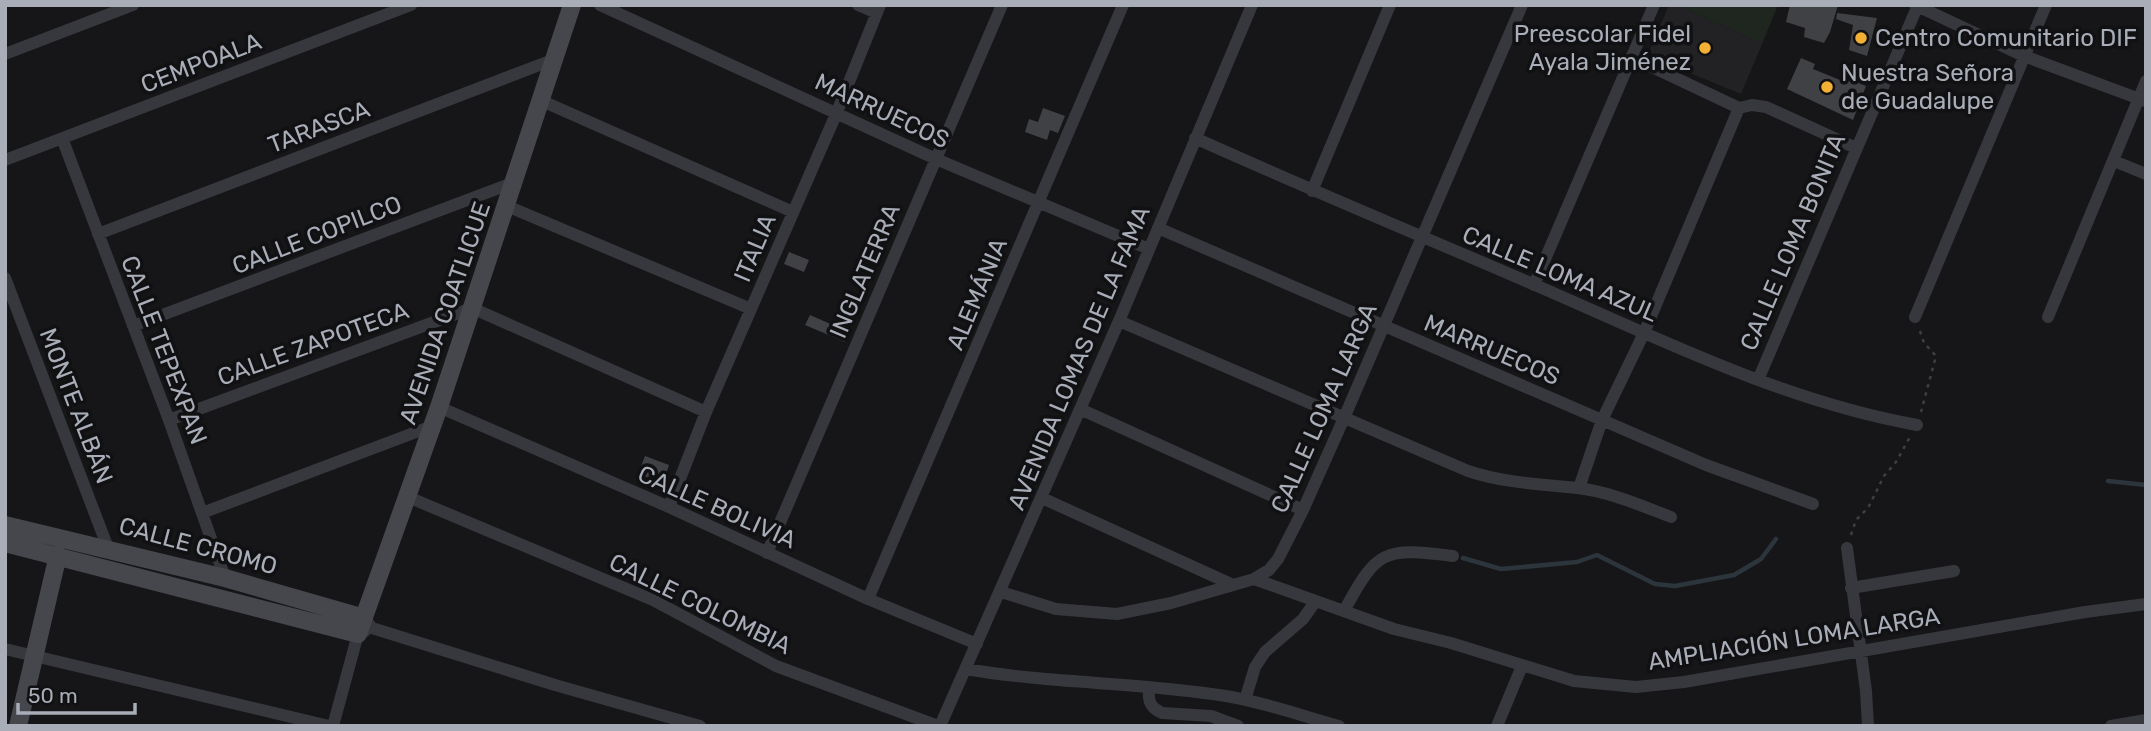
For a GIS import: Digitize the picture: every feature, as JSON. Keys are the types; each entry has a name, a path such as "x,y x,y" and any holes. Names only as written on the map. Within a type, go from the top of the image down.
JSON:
{"street":[{"path":"5,54 133,5"},
{"name":"CEMPOALA","path":"5,160 411,5"},
{"name":"AVENIDA COATLICUE","path":"365,626 572,5"},
{"name":"MARRUECOS","path":"600,5 936,159 1149,249"},
{"path":"858,5 878,9"},
{"name":"INGLATERRA","path":"767,553 1002,5"},
{"name":"ALEMÁNIA","path":"868,599 1123,5"},
{"name":"AVENIDA LOMAS DE LA FAMA","path":"939,726 1001,592 1119,321 1252,5"},
{"path":"1312,191 1390,5"},
{"name":"CALLE LOMA LARGA","path":"1001,592 1056,609 1117,614 1161,606 1254,579 1269,570 1278,559 1303,510 1522,5"},
{"path":"1534,285 1654,5"},
{"path":"1915,317 2046,5"},
{"path":"1917,6 2024,56 2142,99"},
{"name":"CALLE LOMA BONITA","path":"1758,380 1917,6"},
{"name":"ITALIA","path":"669,507 706,412 837,113 878,9"},
{"path":"1631,57 1739,108 1752,105 1766,107 1856,148"},
{"name":"TARASCA","path":"98,234 555,58"},
{"path":"2048,317 2142,99 2146,81"},
{"path":"542,101 793,212"},
{"path":"1579,488 1602,420 1644,333 1739,108"},
{"name":"CALLE TEPEXPAN","path":"62,138 169,419 225,578"},
{"name":"CALLE LOMA AZUL","path":"1195,138 1421,238 1758,380 1851,411 1917,425"},
{"path":"2114,160 2146,174"},
{"name":"CALLE COPILCO","path":"133,326 515,182"},
{"path":"507,206 751,309"},
{"name":"MARRUECOS","path":"1158,228 1706,464 1813,504"},
{"name":"MONTE ALBÁN","path":"5,278 108,548"},
{"path":"472,308 706,412"},
{"name":"CALLE ZAPOTECA","path":"169,419 472,308"},
{"path":"1119,321 1485,477 1579,488 1671,517"},
{"name":"CALLE BOLIVIA","path":"439,407 669,507 868,599 977,644"},
{"path":"1080,409 1303,510"},
{"path":"202,513 432,426"},
{"name":"CALLE COLOMBIA","path":"408,497 653,600 776,666 939,726"},
{"path":"1042,498 1231,584"},
{"name":"CALLE CROMO","path":"5,525 225,578 365,626 555,685 700,726"},
{"name":"CALLE CROMO","path":"5,543 365,626"},
{"path":"1847,548 1866,691 1868,726"},
{"path":"1343,611 1364,574 1382,558 1406,552 1453,556"},
{"path":"18,726 58,555"},
{"path":"1851,588 1954,571"},
{"name":"AMPLIACIÓN LOMA LARGA","path":"1254,579 1394,629 1451,643 1574,681 1636,687 1684,682 2085,612 2146,604"},
{"path":"1245,700 1255,667 1265,652 1303,619 1315,602"},
{"path":"5,649 331,726 365,626"},
{"path":"1497,726 1522,666"},
{"path":"966,669 1007,676 1149,687 1245,700 1339,726"},
{"path":"1149,687 1148,699 1155,710 1162,713 1211,716 1238,726"},
{"path":"2111,726 2146,720"}],"shaded area":[{"name":"Preescolar Fidel Ayala Jiménez","path":"1669,5 1679,5 1762,44 1741,94 1653,58 1649,52"},
{"path":"1679,5 1778,5 1762,44"}],"building":[{"path":"1790,5 1838,5 1824,43 1804,37 1805,28 1786,22"},
{"name":"Centro Comunitario DIF","path":"1837,13 1877,18 1867,56 1849,50 1853,25 1836,19"},
{"name":"Nuestra Señora de Guadalupe","path":"1801,58 1815,64 1813,69 1840,80 1842,75 1866,86 1853,120 1787,89"},
{"path":"1043,108 1065,116 1058,133 1050,130 1047,140 1025,132 1029,119 1038,122"},
{"path":"789,252 809,260 804,272 784,264"},
{"path":"810,315 849,332 845,342 805,325"},
{"path":"645,456 669,465 663,483 638,474"}],"waterway":[{"path":"2108,481 2146,485"},
{"path":"1463,558 1501,569 1577,562 1597,555 1655,584 1675,586 1734,575 1761,559 1776,539"}],"place":[{"name":"Centro Comunitario DIF","path":"1861,38"},
{"name":"Preescolar Fidel Ayala Jiménez","path":"1705,48"},
{"name":"Nuestra Señora de Guadalupe","path":"1827,87"}]}
